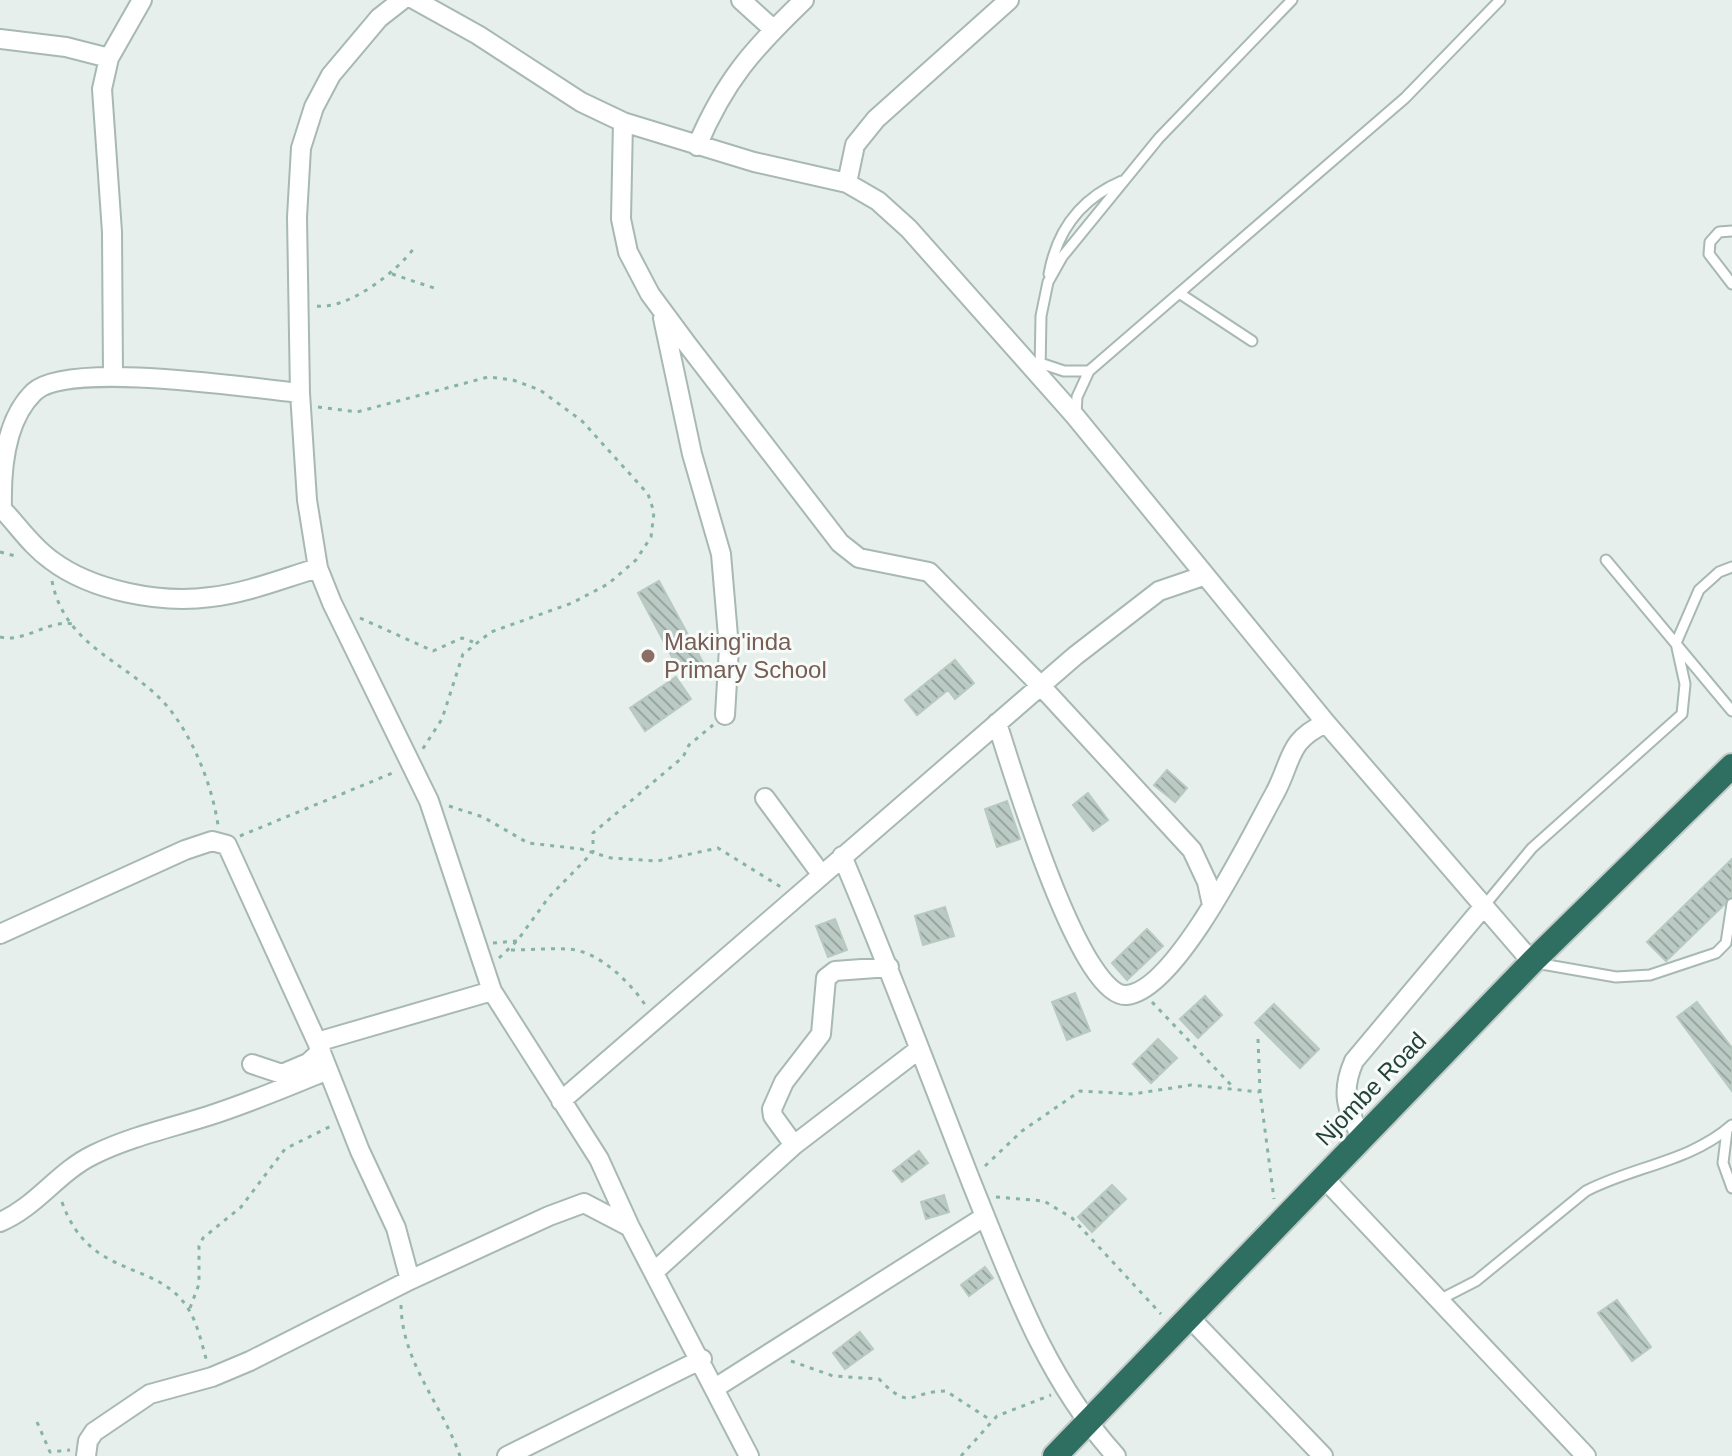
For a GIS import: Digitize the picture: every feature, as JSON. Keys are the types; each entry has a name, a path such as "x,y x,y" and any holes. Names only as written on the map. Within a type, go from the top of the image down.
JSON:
{"highway":[{"name":"Njombe Road","path":"1055,1456 1532,962 1732,766"}],"street":[{"path":"113,376 112,232 102,89 109,58 142,0"},
{"path":"402,0 352,46 314,107 301,148 300,398 307,500 318,568 332,603 429,801 492,991 599,1159 630,1227 702,1359 749,1456"},
{"path":"415,0 478,35 581,102 623,122 697,146 847,183 878,201 909,229 1040,370 1203,576 1532,962"},
{"path":"741,0 774,30"},
{"path":"697,146 716,102 746,57 804,0"},
{"path":"847,183 855,145 876,119 1009,0"},
{"path":"0,39 66,47 109,58"},
{"path":"623,122 621,219 628,252 661,309 840,543 859,558 929,572 1041,686 1192,850 1207,882 1212,905"},
{"path":"661,309 692,454 721,554 729,648 725,715"},
{"path":"300,398 113,376 48,383 33,393 7,445 1,477 1,508 30,544 54,563 109,587 192,598 212,597 318,568"},
{"path":"561,1101 1041,686 1159,591 1203,576"},
{"path":"997,723 1079,947 1091,968 1116,993 1127,995 1141,990 1178,957 1212,905 1276,790 1292,749 1305,732 1326,723"},
{"path":"765,798 821,874"},
{"path":"0,934 131,873 223,843 319,1046 347,1119 396,1228 410,1280"},
{"path":"842,856 889,967 918,1050 1020,1303 1065,1393 1115,1456"},
{"path":"1362,1139 1345,1106 1344,1093 1354,1061 1484,906"},
{"path":"794,1145 773,1116 772,1109 784,1082 821,1034 826,978 835,971 889,967"},
{"path":"252,1064 282,1074 308,1063 319,1046 492,991"},
{"path":"655,1271 794,1145 918,1050"},
{"path":"0,1222 23,1211 61,1176 108,1148 220,1112 328,1070"},
{"path":"1324,1178 1586,1456"},
{"path":"87,1449 107,1420 150,1394 212,1377 277,1349 410,1280 584,1203 630,1227"},
{"path":"715,1388 984,1217"},
{"path":"1183,1325 1323,1456"},
{"path":"507,1456 702,1359"}],"lane":[{"path":"1048,282 1086,225 1159,138 1292,0"},
{"path":"1075,416 1077,397 1089,371 1405,98 1500,0"},
{"path":"1089,371 1040,370 1041,316 1054,249 1063,230 1082,206 1102,190 1125,180"},
{"path":"1732,231 1719,232 1710,242 1709,254 1732,284"},
{"path":"1179,293 1252,341"},
{"path":"1606,560 1732,711"},
{"path":"1484,906 1532,848 1682,714 1685,684 1676,643 1699,590 1719,572 1732,567"},
{"path":"1532,962 1616,977 1650,975 1716,953 1726,943 1731,928 1732,904"},
{"path":"1729,1127 1723,1163 1732,1188"},
{"path":"1437,1301 1476,1281 1586,1191 1605,1181 1684,1155 1729,1127"}],"path":[{"path":"298,301 319,307 336,306 392,274 414,248"},
{"path":"392,274 434,288"},
{"path":"54,563 51,573 54,591 91,647 166,704 185,731 216,808 223,843 259,825 412,763 442,719 457,664 474,642 491,632 572,603 608,584 636,560 651,537 654,512 648,494 582,421 540,390 513,380 488,377 357,412 300,398"},
{"path":"332,603 433,651 462,638 474,642"},
{"path":"0,637 15,638 56,624 74,624"},
{"path":"484,968 510,950 549,897 593,852 593,833 683,757 689,745 725,715"},
{"path":"429,801 471,812 528,843 593,852 611,858 657,861 718,848 777,886 804,889"},
{"path":"510,950 570,949 588,955 622,979 655,1019"},
{"path":"1141,990 1232,1086"},
{"path":"1258,1039 1260,1092 1277,1227"},
{"path":"1183,1325 1053,1205 974,1188 1022,1131 1080,1091 1133,1094 1191,1085 1232,1086 1260,1092"},
{"path":"189,1310 199,1284 199,1246 203,1238 241,1207 285,1149 347,1119"},
{"path":"61,1176 61,1200 68,1219 86,1243 113,1263 158,1281 189,1310 212,1377"},
{"path":"410,1280 401,1309 409,1349 460,1456"},
{"path":"768,1356 833,1376 879,1379 892,1394 903,1399 946,1391 992,1421"},
{"path":"961,1456 992,1421 1042,1396 1065,1393"},
{"path":"37,1422 50,1452 87,1449"}],"building":[{"path":"659,581 706,668 684,680 638,593"},
{"path":"955,660 974,683 955,699 948,690 917,715 905,700"},
{"path":"676,677 691,699 645,731 630,708"},
{"path":"1167,770 1187,788 1175,802 1154,785"},
{"path":"1088,793 1108,820 1093,831 1073,805"},
{"path":"1007,801 1020,839 997,847 985,809"},
{"path":"1732,859 1732,897 1666,961 1647,942"},
{"path":"945,907 954,936 923,945 915,916"},
{"path":"835,919 847,950 828,957 816,926"},
{"path":"1147,929 1163,946 1127,980 1112,963"},
{"path":"1075,993 1090,1031 1067,1040 1052,1002"},
{"path":"1205,996 1222,1015 1198,1038 1180,1019"},
{"path":"1697,1002 1732,1048 1732,1091 1677,1017"},
{"path":"1274,1004 1319,1049 1300,1068 1255,1023"},
{"path":"1158,1039 1177,1058 1151,1083 1133,1064"},
{"path":"919,1151 928,1163 902,1182 893,1171"},
{"path":"1112,1185 1126,1199 1092,1232 1078,1217"},
{"path":"944,1195 949,1212 926,1219 921,1202"},
{"path":"985,1267 993,1278 969,1296 961,1285"},
{"path":"1617,1300 1651,1347 1632,1361 1598,1313"},
{"path":"860,1332 873,1349 845,1369 833,1353"}],"place":[{"name":"Making'inda Primary School","path":"648,656"}]}
